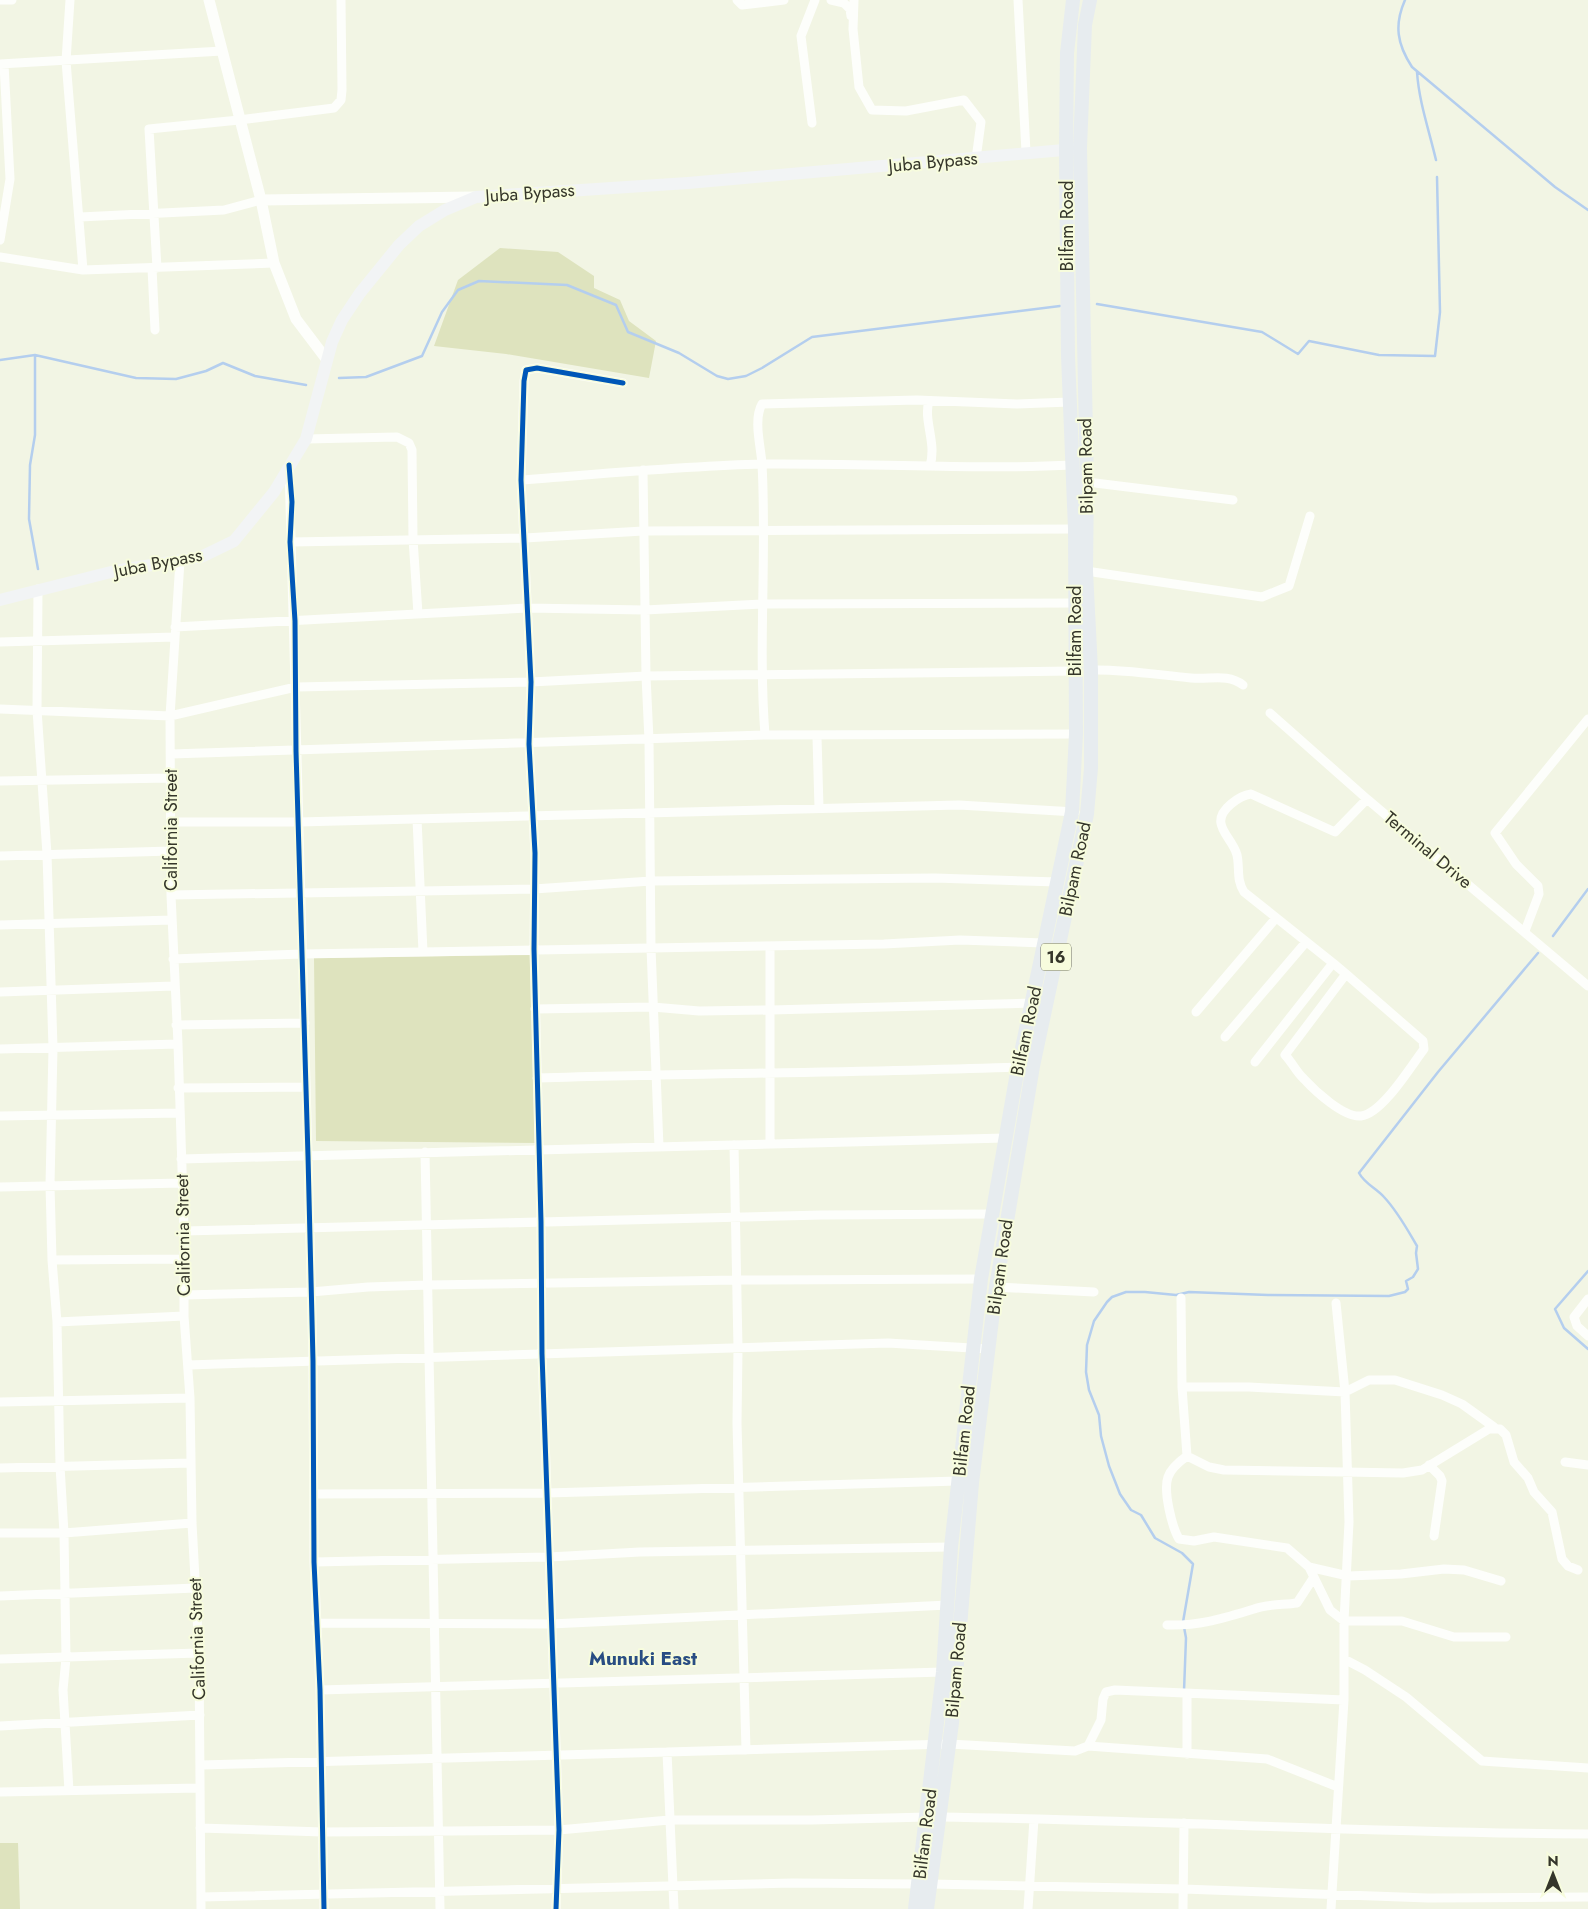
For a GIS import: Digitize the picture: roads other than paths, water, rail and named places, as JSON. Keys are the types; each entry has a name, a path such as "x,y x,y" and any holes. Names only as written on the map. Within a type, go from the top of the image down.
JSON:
{"main road":[{"name":"Bilfam Road","path":"942,1745 943,1672 951,1547 981,1279 1018,1067 1072,812 1076,734 1074,671 1075,529 1067,330 1066,63 1073,0"},
{"name":"Bilpam Road","path":"927,1909 924,1884 996,1286 1033,1066 1087,814 1091,768 1091,670 1086,571 1087,482 1080,148 1086,25 1090,0"},
{"name":"Juba Bypass","path":"0,600 115,571 201,557 234,541 274,492 306,439 327,360 342,320 360,293 399,245 418,226 445,210 476,196 688,183 1080,148"},
{"name":"Bilfam Road","path":"915,1909 924,1884"}],"street":[{"path":"0,0 12,0"},
{"path":"70,0 66,61 84,270"},
{"path":"209,0 261,200 274,263 296,319 327,360"},
{"path":"155,330 155,212 149,129 334,108 341,100 341,0"},
{"path":"737,0 742,5 784,0"},
{"path":"812,123 801,36 815,0"},
{"path":"831,0 844,3 850,8 859,87 872,110 906,111 964,100 981,122 976,158"},
{"path":"853,29 854,0"},
{"path":"1018,0 1026,152"},
{"path":"0,240 10,179 2,64 222,51"},
{"path":"80,217 224,210 261,200 476,196"},
{"path":"0,257 84,270 274,263"},
{"path":"556,1909 558,1830 542,1354 533,815 529,744 531,682 521,480 526,370 537,368 623,383"},
{"path":"929,401 926,413 933,454 930,466"},
{"path":"764,735 760,674 762,464 758,416 762,404 929,401 1017,404 1070,402"},
{"path":"306,439 397,437 407,440 412,450 413,539 418,614"},
{"path":"521,480 643,470 762,464 1073,465"},
{"path":"289,465 292,502 290,542 295,621 296,751 305,1023 308,1228 313,1361 314,1562 320,1690 324,1909"},
{"path":"643,470 651,948 659,1147"},
{"path":"1087,482 1233,500"},
{"path":"1086,571 1262,597 1289,586 1310,516"},
{"path":"290,542 525,538 643,531 1075,529"},
{"name":"California Street","path":"180,561 170,716 171,895 182,1159 184,1316 190,1398 192,1523 199,1653 201,1909"},
{"path":"38,589 37,710 47,854 47,923 53,1048 50,1185 52,1260 58,1322 58,1401 64,1533 66,1658 63,1690 70,1791"},
{"path":"175,627 527,608 645,610 762,604 1075,603"},
{"path":"0,642 175,637"},
{"path":"1091,670 1119,669 1193,678 1227,678 1243,685"},
{"path":"0,709 170,716 296,687 531,682 646,676 734,677 760,674 1074,671"},
{"name":"Terminal Drive","path":"1270,713 1367,799 1588,986"},
{"path":"1525,931 1538,894 1538,886 1516,864 1495,833 1588,719"},
{"path":"171,754 764,735 817,737 917,734 1076,734"},
{"path":"817,737 819,808"},
{"path":"0,780 171,778"},
{"path":"1346,974 1285,1055 1306,1081 1333,1104 1350,1115 1361,1116 1372,1113 1390,1094 1424,1045 1423,1041 1346,974 1333,963 1244,892 1238,884 1236,853 1221,826 1221,816 1234,801 1251,794 1335,832 1367,799"},
{"path":"171,822 299,822 959,805 1087,814"},
{"path":"417,819 418,890 423,952"},
{"path":"0,856 171,851"},
{"path":"171,895 534,889 651,881 935,878 1058,882"},
{"path":"1196,1012 1276,918"},
{"path":"0,925 172,920"},
{"path":"173,959 302,954 770,946 960,940 1044,943"},
{"path":"1226,1037 1306,942"},
{"path":"770,946 770,1143"},
{"path":"1255,1062 1333,963"},
{"path":"0,992 174,986"},
{"path":"535,1009 653,1007 699,1011 1033,1003"},
{"path":"176,1025 305,1023"},
{"path":"0,1049 178,1044"},
{"path":"537,1078 657,1074 770,1075 1018,1067"},
{"path":"178,1088 305,1087"},
{"path":"0,1116 180,1113"},
{"path":"182,1159 1006,1138"},
{"path":"734,1145 738,1348 737,1423 746,1750"},
{"path":"425,1152 440,1909"},
{"path":"0,1187 182,1183"},
{"path":"184,1231 736,1217 993,1214"},
{"path":"52,1260 184,1259"},
{"path":"184,1296 311,1292 368,1287 428,1285 737,1280 981,1279"},
{"path":"996,1286 1094,1292"},
{"path":"1182,1298 1182,1387 1187,1456"},
{"path":"1588,1299 1574,1317 1577,1326 1588,1336"},
{"path":"1331,1909 1344,1700 1344,1621 1348,1576 1348,1473 1345,1392 1336,1303"},
{"path":"58,1322 184,1316"},
{"path":"188,1365 888,1343 974,1346 988,1349"},
{"path":"1182,1387 1249,1386 1345,1392 1369,1380 1395,1380 1462,1404 1494,1427 1500,1428 1506,1434 1514,1462 1528,1478 1534,1492 1552,1512 1562,1559 1568,1566 1578,1570"},
{"path":"0,1402 190,1398"},
{"path":"1187,1456 1209,1467 1224,1470 1348,1473 1404,1472 1422,1470 1449,1452 1494,1427"},
{"path":"1187,1456 1175,1465 1168,1477 1167,1492 1172,1522 1179,1539 1194,1541 1214,1537 1287,1548 1309,1567 1330,1610 1344,1621 1402,1621 1454,1637 1506,1637"},
{"path":"1565,1462 1588,1465"},
{"path":"0,1468 191,1463"},
{"path":"1429,1465 1440,1476 1442,1481 1434,1536"},
{"path":"314,1494 432,1495 546,1493 958,1481"},
{"path":"0,1533 64,1533 192,1523"},
{"path":"314,1562 548,1557 640,1552 741,1552 951,1547"},
{"path":"1309,1567 1348,1576 1401,1574 1444,1569 1464,1570 1500,1581"},
{"path":"1168,1624 1198,1625 1254,1609 1297,1603 1314,1577"},
{"path":"0,1596 196,1588"},
{"path":"316,1623 551,1624 948,1605"},
{"path":"0,1659 199,1653"},
{"path":"1344,1659 1365,1670 1406,1697 1482,1761 1588,1768"},
{"path":"320,1690 552,1685 943,1672"},
{"path":"1088,1746 1101,1720 1103,1699 1106,1692 1115,1690 1344,1700"},
{"path":"1187,1754 1188,1694"},
{"path":"0,1726 65,1724 200,1715"},
{"path":"201,1764 942,1745 1075,1751 1088,1746 1267,1759 1338,1787"},
{"path":"667,1752 674,1909"},
{"path":"0,1792 199,1788"},
{"path":"200,1828 323,1832 558,1830 669,1820 811,1820 933,1817 1034,1818 1588,1834"},
{"path":"1028,1909 1034,1818"},
{"path":"1183,1909 1184,1822"},
{"path":"201,1897 324,1896 673,1886 924,1884 1183,1889 1332,1896 1588,1898"}],"waterway":[{"path":"1405,0 1398,26 1400,42 1412,67 1555,187 1588,210"},
{"path":"1417,72 1422,105 1436,160"},
{"path":"1097,304 1262,332 1298,354 1309,341 1379,355 1435,356 1440,312 1437,177"},
{"path":"339,378 366,377 422,356 442,312 458,290 479,281 567,285 616,305 628,332 679,353 717,376 728,379 746,376 812,337 1060,306"},
{"path":"35,355 35,435 30,465 29,519 38,569"},
{"path":"0,360 35,355 136,378 176,379 206,371 223,363 255,376 306,385"},
{"path":"1553,936 1588,889"},
{"path":"1183,1622 1193,1564 1182,1553 1155,1538 1141,1515 1131,1510 1120,1494 1109,1466 1101,1436 1099,1415 1089,1390 1086,1372 1087,1345 1094,1321 1112,1297 1126,1292 1176,1295 1189,1292 1389,1296 1405,1292 1408,1289 1406,1281 1413,1277 1418,1269 1417,1246 1389,1203 1359,1173 1438,1072 1538,953"},
{"path":"1588,1271 1555,1309 1564,1328 1588,1349"},
{"path":"1184,1627 1186,1638 1184,1691"}],"district":[{"name":"Munuki East","path":"643,1658"}]}
